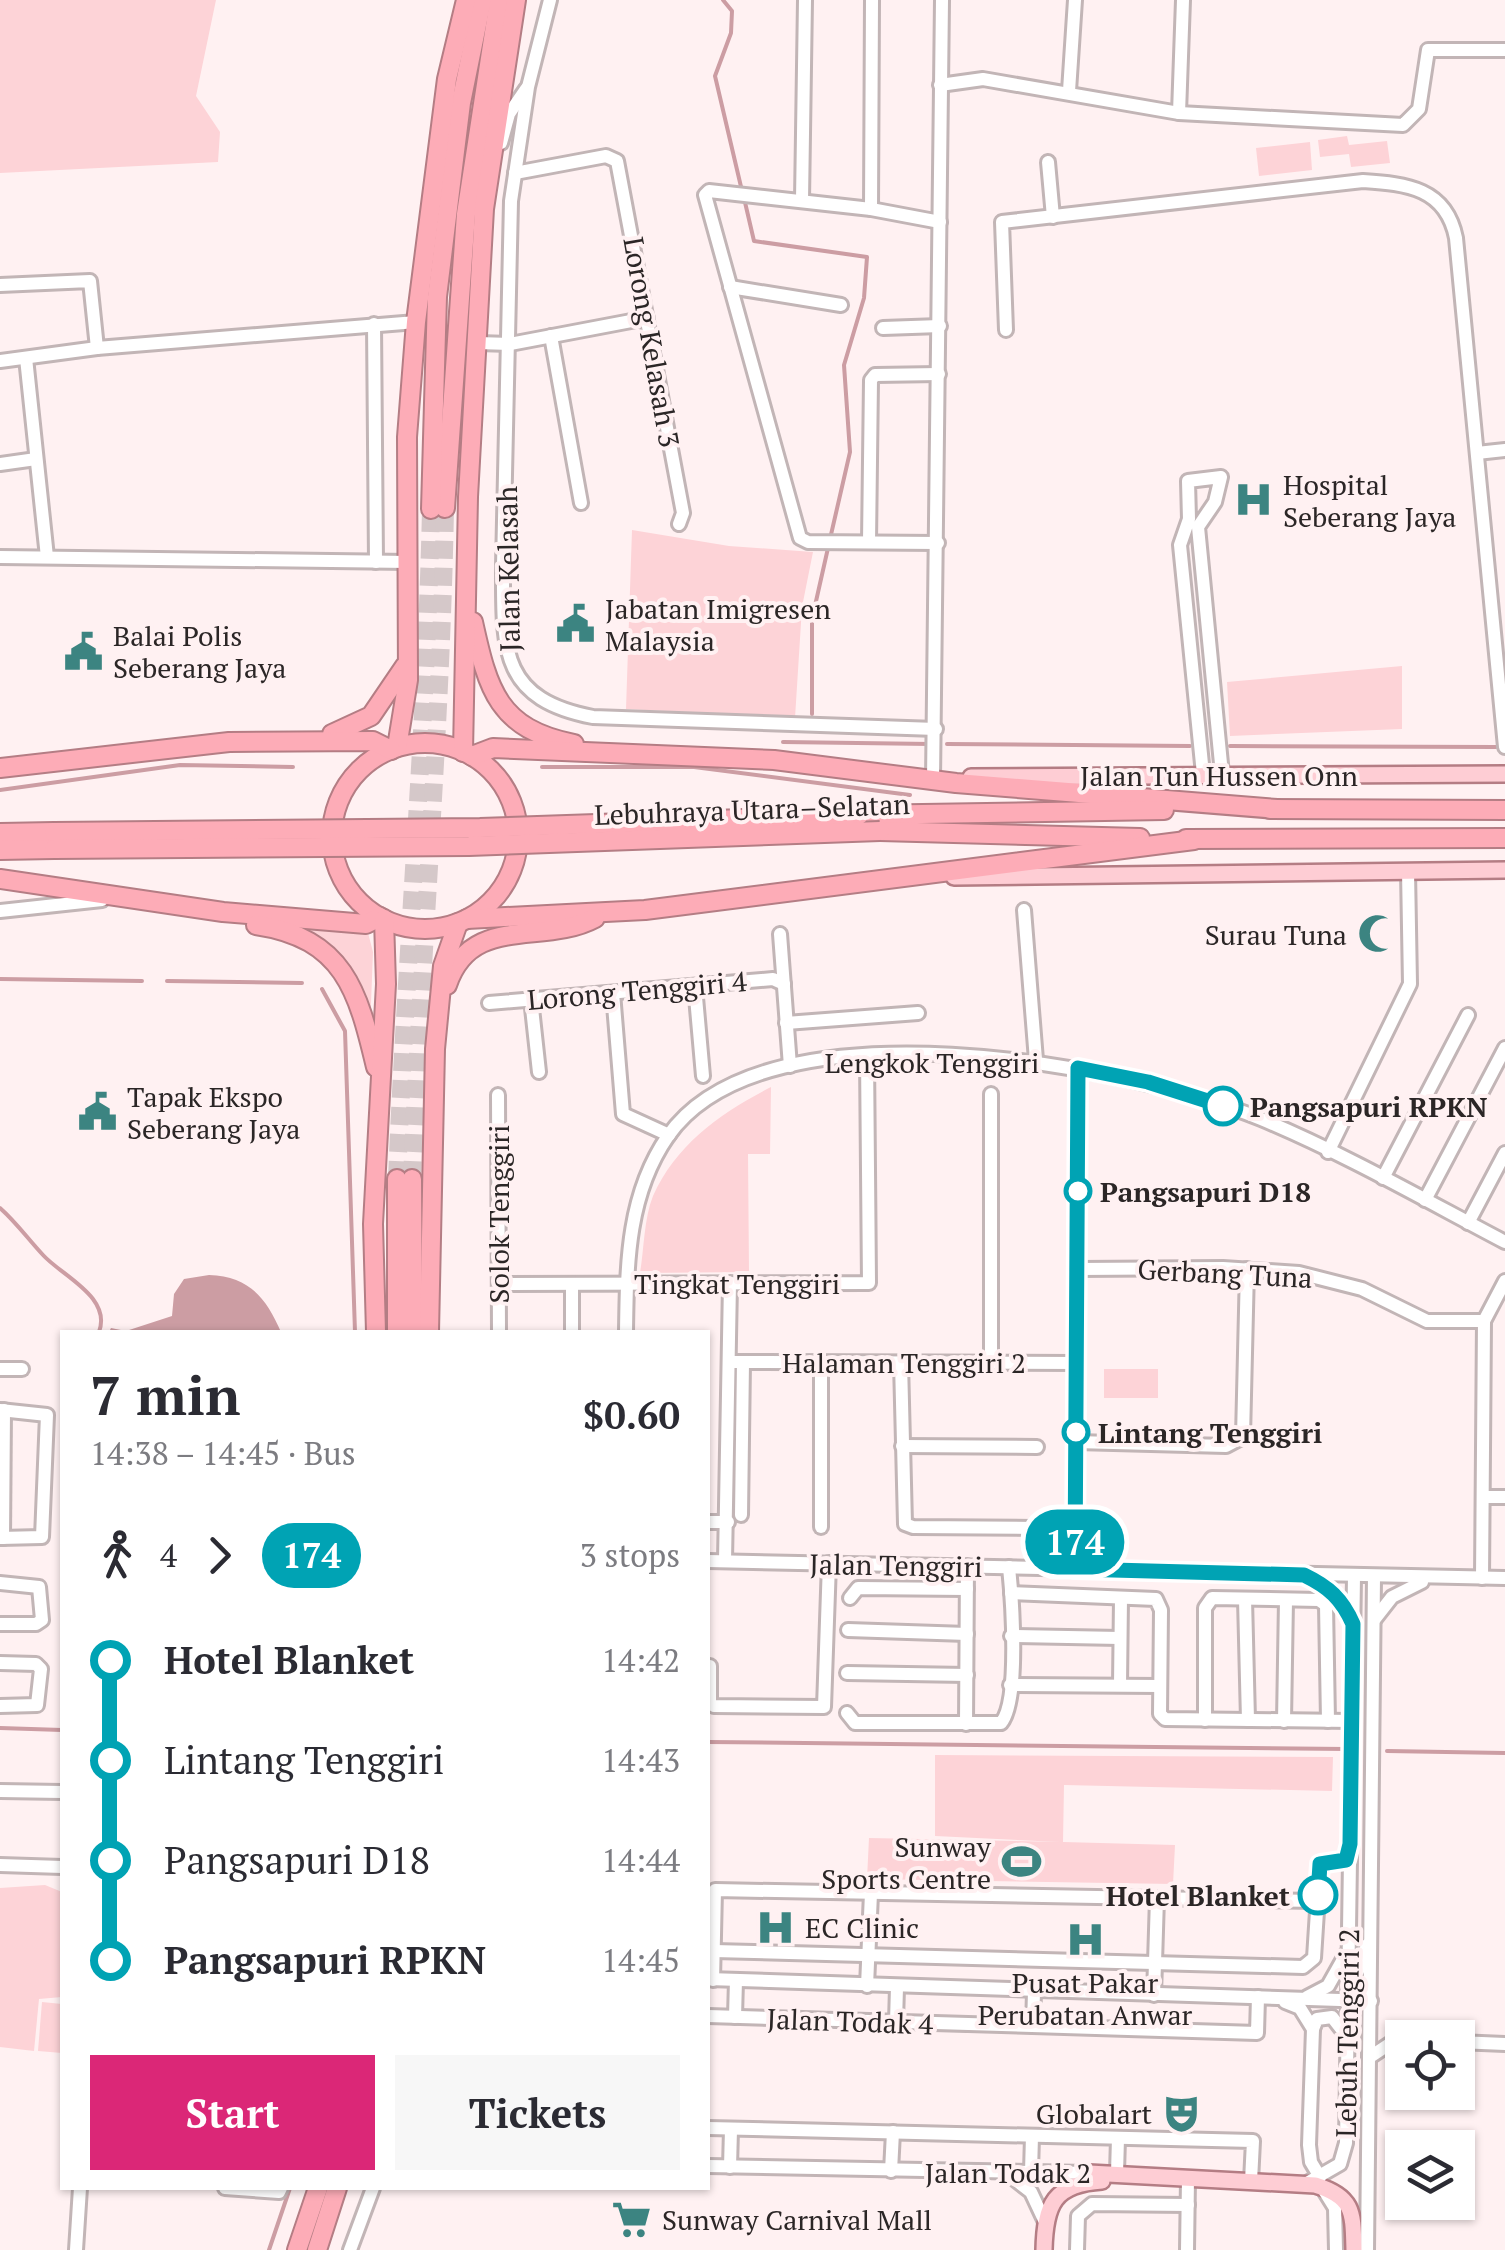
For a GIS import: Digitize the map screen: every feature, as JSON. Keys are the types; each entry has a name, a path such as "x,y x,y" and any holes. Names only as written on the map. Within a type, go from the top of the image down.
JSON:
{"highway":[{"path":"394,749 409,656 407,436 416,322 448,78 466,0"},
{"path":"482,0 461,103 438,297 438,509 466,214 499,0"},
{"path":"468,754 466,598 484,208 516,0"},
{"path":"466,598 485,676 501,705 534,733 596,752"},
{"path":"314,739 371,716 389,694 409,656"},
{"path":"0,768 180,747 314,739 373,741 394,749"},
{"path":"429,1330 435,1049 444,966 463,921 500,890 514,860 515,817 503,786 468,754 430,744 394,749 368,763 350,781 338,804 332,830 335,856 344,880 359,902 382,918 415,929 463,921 604,912 1194,840"},
{"path":"468,754 493,748 774,760 932,780 1278,809"},
{"name":"Lebuhraya Utara–Selatan","path":"0,850 54,841 859,814 1505,810"},
{"name":"Lebuhraya Utara–Selatan","path":"0,833 54,841 469,846 880,830 1194,840 1505,838"},
{"path":"0,879 223,912 366,924 382,918"},
{"path":"223,912 240,922 298,936 340,967 360,1001 380,1089"},
{"path":"440,1010 453,970 477,944 493,936 579,926 604,912"},
{"path":"376,1330 373,1224 380,1089 382,918"},
{"path":"397,1330 405,1179 413,1330"},
{"path":"296,2250 317,2190"},
{"path":"317,2250 336,2190"}],"main road":[{"name":"Jalan Tun Hussen Onn","path":"932,780 1203,774 1505,774"},
{"path":"901,878 1505,870"},
{"name":"Jalan Todak 2","path":"1089,2173 1136,2178 1314,2181"},
{"path":"1044,2250 1045,2222 1058,2196 1074,2182 1136,2178"},
{"path":"1314,2181 1340,2194 1350,2208 1354,2250"}],"street":[{"path":"484,208 509,114 528,87 550,0"},
{"path":"802,200 805,0"},
{"path":"871,208 872,0"},
{"path":"932,780 936,729 942,0"},
{"path":"1069,91 1075,0"},
{"path":"1179,114 1183,0"},
{"path":"940,85 983,79 1069,91 1179,114 1403,125 1419,109 1428,50 1505,50"},
{"name":"Jalan Kelasah","path":"528,87 510,230 503,626 510,665 525,690 557,710 593,717 936,729"},
{"name":"Lorong Kelasah 3","path":"515,173 606,156 617,161 683,513 679,524"},
{"path":"1048,162 1053,217"},
{"path":"1006,330 1002,222 1362,181 1399,183 1442,203 1451,214 1456,238 1505,747"},
{"path":"938,543 819,542 800,538 794,528 704,196 710,191 802,200 940,222"},
{"path":"0,285 90,281 97,348"},
{"path":"730,288 840,305"},
{"path":"478,343 510,344 648,318"},
{"path":"0,361 97,348 416,322"},
{"path":"374,324 376,562"},
{"path":"884,328 940,326"},
{"path":"551,336 582,503"},
{"path":"26,358 47,557"},
{"path":"869,542 871,380 874,374 939,374"},
{"path":"1477,453 1505,450"},
{"path":"0,464 36,459"},
{"path":"1203,774 1180,545 1189,519 1188,481 1221,477 1215,502 1198,527 1222,774"},
{"path":"0,557 409,562"},
{"path":"1186,591 1204,589"},
{"path":"1195,673 1214,671"},
{"path":"1328,1152 1410,984 1408,871"},
{"path":"0,911 119,896"},
{"path":"1024,910 1036,1060"},
{"path":"780,934 790,1066"},
{"name":"Lorong Tenggiri 4","path":"489,1003 773,979 784,984"},
{"path":"695,986 703,1076"},
{"path":"613,992 623,1114 669,1135"},
{"path":"531,999 539,1072"},
{"path":"786,1024 918,1012"},
{"path":"1383,1178 1468,1014"},
{"path":"1424,1200 1505,1048"},
{"name":"Lengkok Tenggiri","path":"626,1330 632,1221 653,1162 669,1135 715,1097 790,1066 867,1056 1036,1060 1148,1082 1223,1106 1328,1152 1505,1242"},
{"name":"Tingkat Tenggiri","path":"499,1284 869,1283 867,1056"},
{"path":"1075,1569 1078,1068"},
{"name":"Solok Tenggiri","path":"498,1094 499,1330"},
{"path":"991,1362 992,1094"},
{"path":"1468,1223 1505,1153"},
{"name":"Gerbang Tuna","path":"1078,1269 1247,1269 1327,1278 1362,1289 1427,1321 1484,1322"},
{"path":"1076,1442 1226,1446 1243,1438 1247,1269"},
{"path":"1482,1578 1484,1322 1505,1281"},
{"path":"725,1561 734,1519 736,1362 730,1283"},
{"path":"572,1284 572,1330"},
{"name":"Halaman Tenggiri 2","path":"736,1362 1077,1363"},
{"path":"821,1362 821,1528"},
{"path":"901,1362 906,1524 1034,1528"},
{"path":"0,1369 22,1368"},
{"path":"2,1410 44,1411 42,1537 1,1538 2,1410"},
{"path":"902,1446 1036,1446"},
{"path":"1483,1497 1505,1497"},
{"path":"710,1522 734,1519"},
{"name":"Jalan Tenggiri","path":"710,1561 1505,1578"},
{"path":"710,1666 710,1703 714,1706 824,1707 828,1563"},
{"path":"966,1724 968,1566"},
{"path":"848,1713 855,1723 1001,1722 1009,1710 1009,1567"},
{"path":"1304,1575 1337,1596 1353,1624"},
{"name":"Lebuh Tenggiri 2","path":"1314,2181 1344,2156 1354,1576"},
{"name":"Lebuh Tenggiri 2","path":"1367,2250 1374,1888 1374,1576"},
{"path":"1353,1624 1361,1608 1374,1613 1403,1588 1444,1578"},
{"path":"0,1583 36,1585 41,1590 40,1622 0,1624"},
{"path":"850,1598 858,1588 967,1589"},
{"path":"1011,1593 1156,1599 1161,1610 1160,1714 1165,1718 1352,1721"},
{"path":"1120,1685 1122,1598"},
{"path":"1245,1599 1248,1720"},
{"path":"1205,1720 1207,1601 1245,1599 1326,1605 1328,1721"},
{"path":"1284,1720 1286,1600"},
{"path":"848,1630 967,1634"},
{"path":"1011,1636 1120,1638"},
{"path":"0,1663 40,1666 38,1702 0,1706"},
{"path":"847,1673 966,1675"},
{"path":"1010,1685 1160,1686"},
{"path":"0,1791 60,1792"},
{"path":"714,1952 1303,1968 1314,1958 1320,1864 1340,1864 1346,1860 1350,1844"},
{"path":"0,1866 60,1866"},
{"path":"1348,1975 1358,1971 1366,1954 1374,1888"},
{"path":"710,1980 716,1890 1317,1901"},
{"path":"867,1986 870,1893"},
{"path":"1154,1995 1157,1898"},
{"path":"1304,1998 1335,1978 1349,1948"},
{"name":"Jalan Todak 4","path":"710,1980 1371,2001"},
{"path":"734,2017 736,1980"},
{"path":"896,2022 898,1987"},
{"path":"1034,1992 1034,2026"},
{"name":"Lebuh Tenggiri 2","path":"1258,1997 1300,2008 1313,2029 1310,2157 1314,2181 1332,2198 1336,2250"},
{"name":"Jalan Todak 4","path":"710,2016 1257,2033 1258,1997"},
{"path":"1313,2029 1317,2019 1332,2017 1347,2038"},
{"path":"1370,2028 1385,2035"},
{"path":"1475,2043 1505,2044"},
{"path":"1370,2057 1385,2048"},
{"name":"Jalan Todak 2","path":"710,2128 1253,2141 1251,2181"},
{"path":"730,2166 731,2129"},
{"path":"891,2171 893,2132"},
{"path":"1030,2172 1032,2136"},
{"path":"1117,2173 1118,2138"},
{"name":"Jalan Todak 2","path":"710,2166 1089,2173"},
{"path":"1005,2172 1031,2192 1045,2222"},
{"path":"1187,2250 1188,2179"},
{"path":"76,2250 80,2190"},
{"path":"350,2250 372,2190"},
{"name":"Jalan Todak 2","path":"1077,2250 1078,2216 1092,2204 1188,2205"}],"shaded area":[{"path":"0,0 216,0 196,96 220,132 218,162 0,173"},
{"path":"1347,136 1349,145 1387,141 1390,163 1351,167 1349,154 1320,157 1318,140"},
{"path":"1310,142 1312,170 1259,176 1256,148"},
{"path":"632,530 729,546 813,552 802,607 795,718 626,709"},
{"path":"1402,666 1402,729 1230,736 1227,682"},
{"path":"273,920 367,929 373,952 370,1029 363,996"},
{"path":"771,1087 770,1154 748,1154 749,1272 640,1273 650,1205 674,1161 702,1131"},
{"path":"223,1276 245,1285 262,1299 280,1330 129,1330 172,1316 174,1294 184,1279"},
{"path":"1104,1369 1158,1369 1158,1398 1104,1398"},
{"path":"935,1755 1333,1757 1332,1791 1064,1785 1063,1842 1175,1845 1173,1884 867,1879 869,1838 1060,1842 935,1836"},
{"path":"45,1885 60,1891 60,1997 39,1999 34,2051 0,2047 0,1888"},
{"path":"42,2002 60,2004 60,2053 38,2051"}],"waterway":[{"path":"723,0 732,11 731,33 715,76 742,191"},
{"path":"744,198 754,241 867,257 864,298 844,365 850,452 830,539"},
{"path":"812,714 812,619 828,548"},
{"path":"783,742 931,744"},
{"path":"947,744 1190,746"},
{"path":"1230,746 1496,747"},
{"path":"0,790 180,765 293,767"},
{"path":"542,767 694,767 910,795"},
{"path":"0,979 142,981"},
{"path":"167,981 302,983"},
{"path":"322,989 345,1031 355,1330"},
{"path":"0,1208 43,1255 92,1298 101,1320 99,1330"},
{"path":"0,1728 60,1730"},
{"path":"710,1742 1346,1749"},
{"path":"1387,1751 1505,1753"},
{"path":"269,2250 289,2190"}],"tunnel":[{"path":"412,1179 445,508"},
{"path":"397,1179 431,509"}],"bus line":[{"name":"174","path":"1223,1106 1148,1082 1078,1068 1075,1569 1304,1575 1326,1586 1344,1606 1353,1624 1350,1844 1346,1860 1340,1864 1320,1864 1318,1895"}],"place":[{"name":"Hospital Seberang Jaya","path":"1253,500"},
{"name":"Jabatan Imigresen Malaysia","path":"575,624"},
{"name":"Balai Polis Seberang Jaya","path":"83,651"},
{"name":"Surau Tuna","path":"1377,934"},
{"name":"Pangsapuri RPKN","path":"1223,1106"},
{"name":"Tapak Ekspo Seberang Jaya","path":"97,1112"},
{"name":"Pangsapuri D18","path":"1078,1191"},
{"name":"Lintang Tenggiri","path":"1076,1432"},
{"name":"Sunway Sports Centre","path":"1021,1862"},
{"name":"Hotel Blanket","path":"1318,1895"},
{"name":"EC Clinic","path":"775,1927"},
{"name":"Pusat Pakar Perubatan Anwar","path":"1085,1939"},
{"name":"Globalart","path":"1182,2113"},
{"name":"Sunway Carnival Mall","path":"632,2219"}]}
